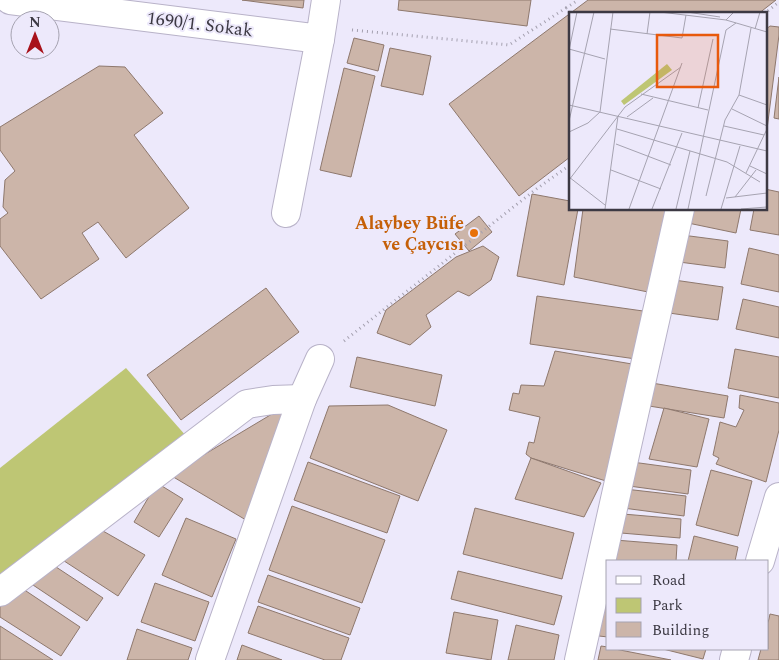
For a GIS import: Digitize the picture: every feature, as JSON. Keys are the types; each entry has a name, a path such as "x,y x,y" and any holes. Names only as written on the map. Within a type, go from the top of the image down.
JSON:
{"street":[{"name":"1690/1. Sokak","path":"10,0 320,39"},
{"path":"286,214 326,0"},
{"path":"580,660 680,210"},
{"path":"210,660 302,399 320,359"},
{"path":"0,592 247,404 273,400 302,399"},
{"path":"760,560 779,497"}],"path":[{"path":"348,30 509,45 578,0"},
{"path":"766,12 779,2"},
{"path":"566,8 569,12"},
{"path":"320,359 535,190 569,166"}],"green space":[{"path":"126,368 187,437 0,575 0,468"}],"building":[{"path":"242,0 304,0 303,8"},
{"path":"399,0 531,0 527,26 398,10"},
{"path":"588,0 776,0 761,12 572,12"},
{"path":"569,14 569,158 519,196 449,104"},
{"path":"770,26 779,27 766,137 766,29"},
{"path":"354,38 384,45 378,71 347,63"},
{"path":"390,48 431,56 423,95 381,86"},
{"path":"99,66 125,67 163,113 134,135 189,208 126,258 98,222 82,233 99,259 41,299 0,246 0,219 8,213 3,207 5,180 15,171 0,150 0,127"},
{"path":"344,68 375,76 351,177 320,170"},
{"path":"779,77 779,119 774,118"},
{"path":"766,189 779,192 779,235 750,230 754,210 766,210"},
{"path":"532,194 569,201 569,210 578,210 564,285 517,276"},
{"path":"583,210 672,210 665,246 657,247 648,292 574,277"},
{"path":"691,210 741,210 736,233 688,223"},
{"name":"Alaybey Büfe ve Çaycısı","path":"479,216 492,232 469,251 455,234"},
{"path":"682,235 728,241 725,268 679,262"},
{"path":"483,246 499,257 491,280 469,296 458,291 426,315 431,327 410,345 377,333 386,310 456,257"},
{"path":"749,248 779,255 779,292 741,284"},
{"path":"674,280 723,287 718,320 669,313"},
{"path":"266,288 299,332 181,420 147,375"},
{"path":"537,296 643,311 636,359 530,344"},
{"path":"743,299 779,307 779,338 736,329"},
{"path":"735,349 779,357 779,398 728,388"},
{"path":"555,351 632,364 606,481 531,458 526,454 529,442 534,443 540,417 509,410 513,393 519,394 521,385 544,386"},
{"path":"357,357 442,375 435,406 350,387"},
{"path":"652,383 728,396 724,418 649,406"},
{"path":"740,395 779,403 779,430 766,482 716,464 719,458 713,455 720,422 736,427 744,410 739,408"},
{"path":"388,405 447,430 418,501 310,458 329,406"},
{"path":"664,408 709,419 697,467 649,459"},
{"path":"277,411 286,415 246,520 170,475"},
{"path":"531,458 601,483 584,517 515,499"},
{"path":"308,462 400,496 387,533 294,500"},
{"path":"632,462 691,470 688,494 629,486"},
{"path":"711,470 752,481 738,536 696,525"},
{"path":"157,483 183,499 159,537 134,522"},
{"path":"625,489 686,496 684,516 623,508"},
{"path":"292,506 385,540 362,603 269,570"},
{"path":"475,508 574,533 562,579 463,554"},
{"path":"623,514 681,519 680,538 621,533"},
{"path":"186,518 236,539 212,597 162,575"},
{"path":"96,527 145,555 118,596 58,557"},
{"path":"694,536 738,547 735,560 688,560"},
{"path":"615,540 677,545 676,560 613,560"},
{"path":"50,563 103,598 87,621 27,581"},
{"path":"458,571 562,596 554,625 451,599"},
{"path":"268,575 360,608 350,635 258,602"},
{"path":"155,583 209,602 195,641 141,622"},
{"path":"20,587 80,627 61,656 0,617 0,602"},
{"path":"603,592 606,592 606,637 599,636"},
{"path":"258,606 349,638 341,660 325,660 248,633"},
{"path":"454,612 498,620 491,660 446,653"},
{"path":"770,614 779,616 779,660 758,660 761,650 769,650"},
{"path":"516,625 559,635 554,660 508,660"},
{"path":"0,626 53,660 0,660"},
{"path":"137,629 192,648 188,660 127,660"},
{"path":"242,645 282,660 237,660"},
{"path":"601,646 606,647 606,650 620,650 671,660 598,660"},
{"path":"667,650 706,650 703,659"}],"place":[{"name":"Alaybey Büfe ve Çaycısı","path":"474,233"}]}
